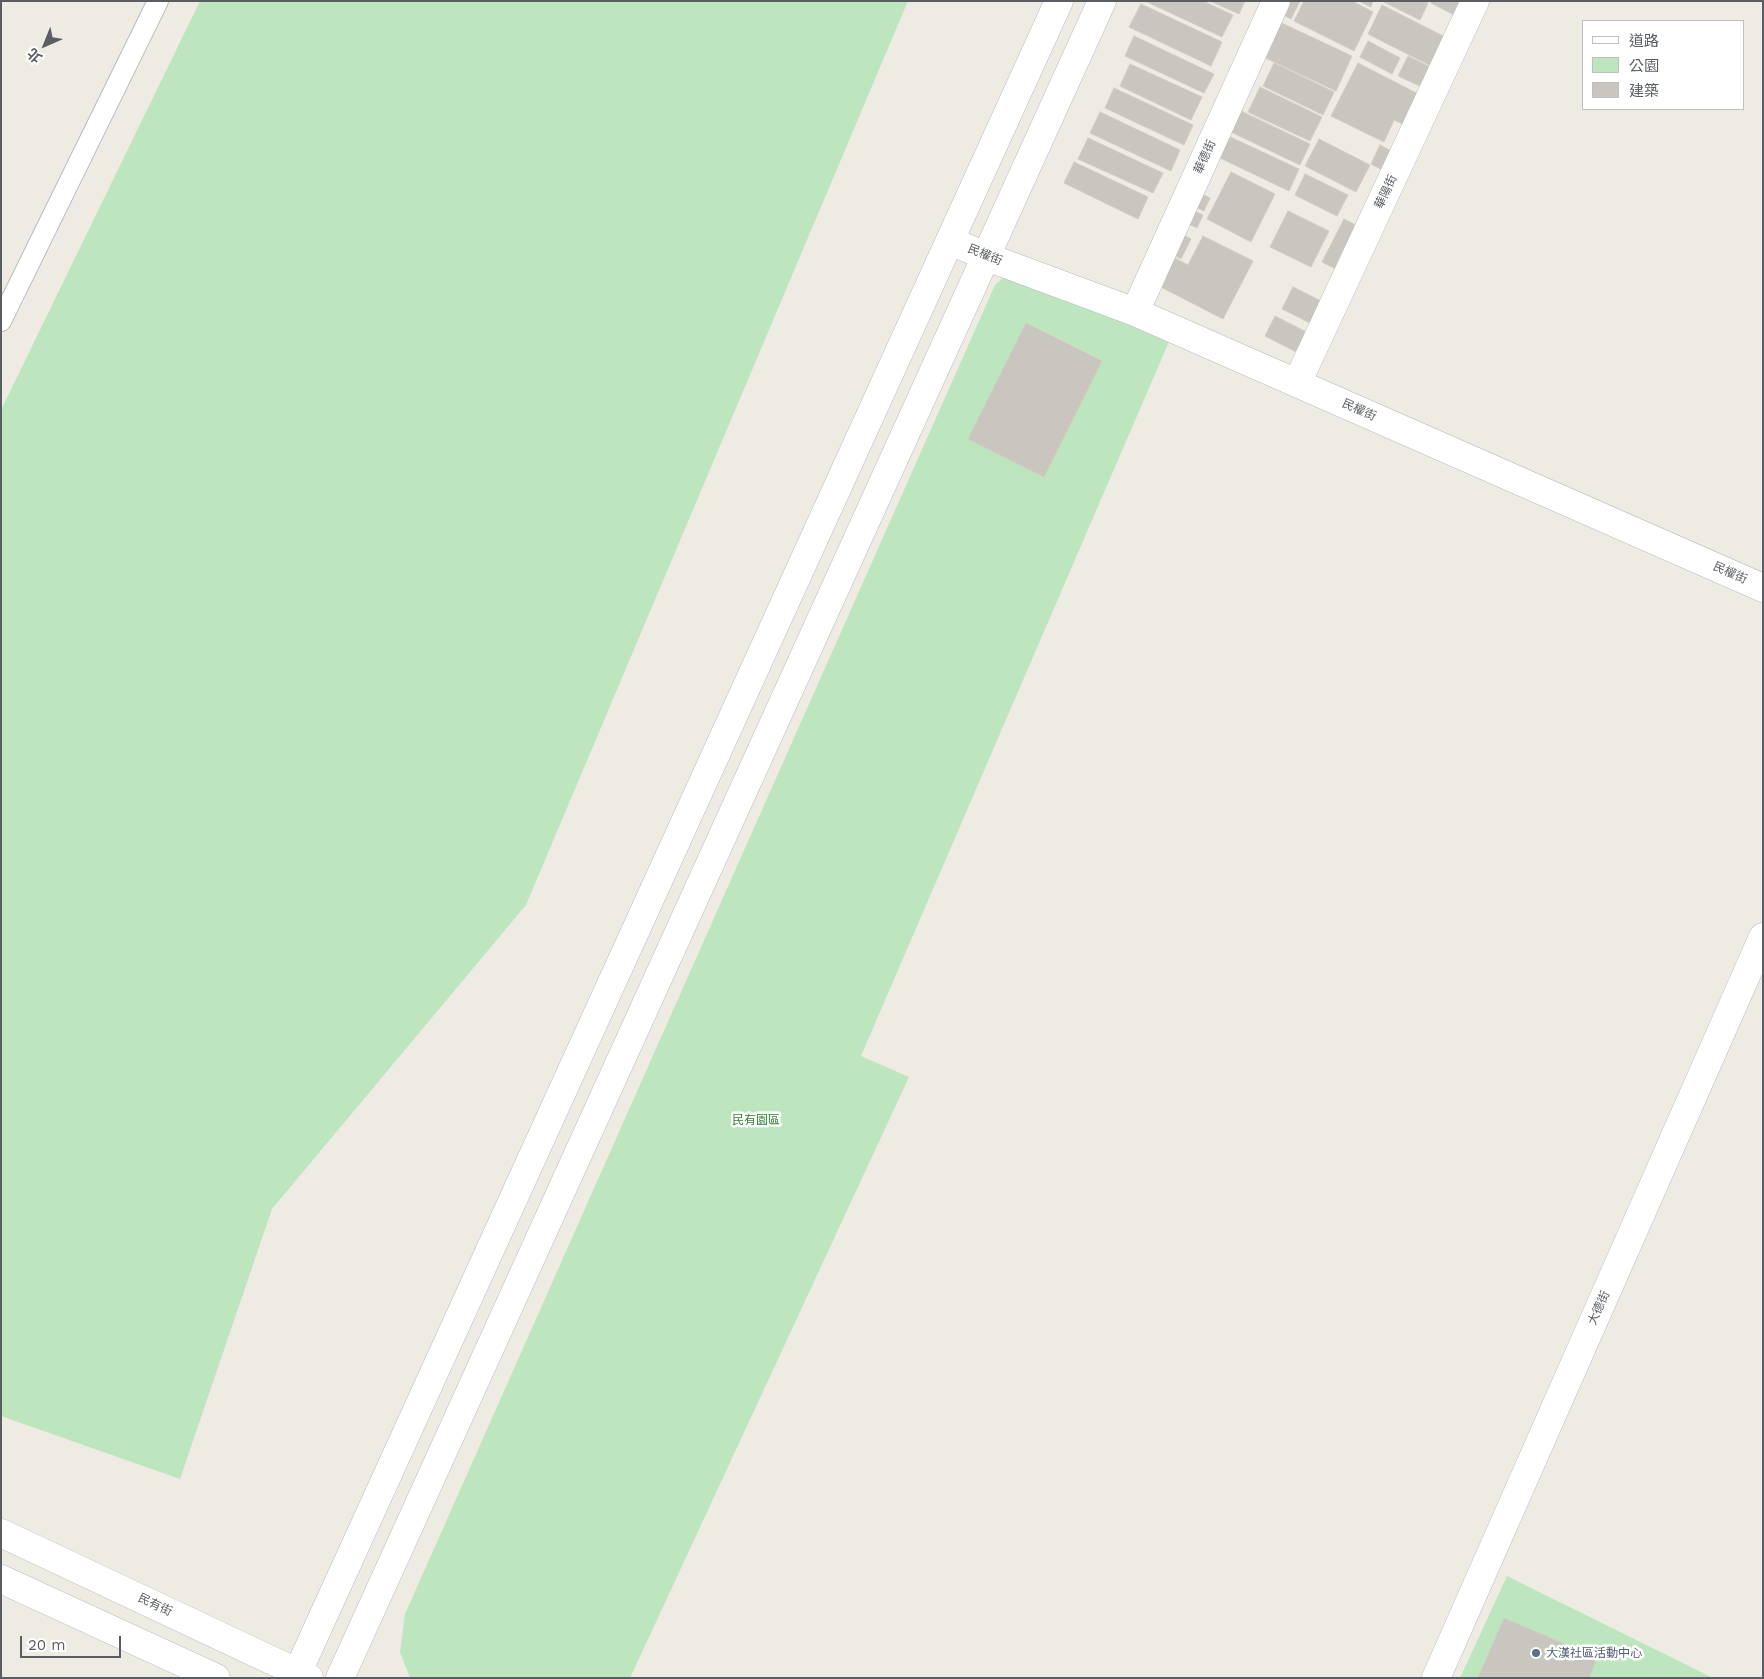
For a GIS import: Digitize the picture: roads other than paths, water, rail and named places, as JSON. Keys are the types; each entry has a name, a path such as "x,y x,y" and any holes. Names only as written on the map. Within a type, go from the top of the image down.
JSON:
{"street":[{"path":"301,1676 1059,1"},
{"path":"340,1678 988,257 1102,1"},
{"name":"華德街","path":"1135,312 1276,1"},
{"name":"華陽街","path":"1297,383 1475,1"},
{"name":"民權街","path":"951,241 988,257 1135,312 1763,588"},
{"name":"大德街","path":"1436,1678 1763,937"},
{"name":"民有街","path":"1,1533 301,1676"},
{"path":"1,1579 216,1678"}],"lane":[{"path":"1,321 158,1"}],"place":[{"name":"大漢社區活動中心","path":"1536,1653"}],"park label":[{"name":"民有園區","path":"756,1120"}]}
